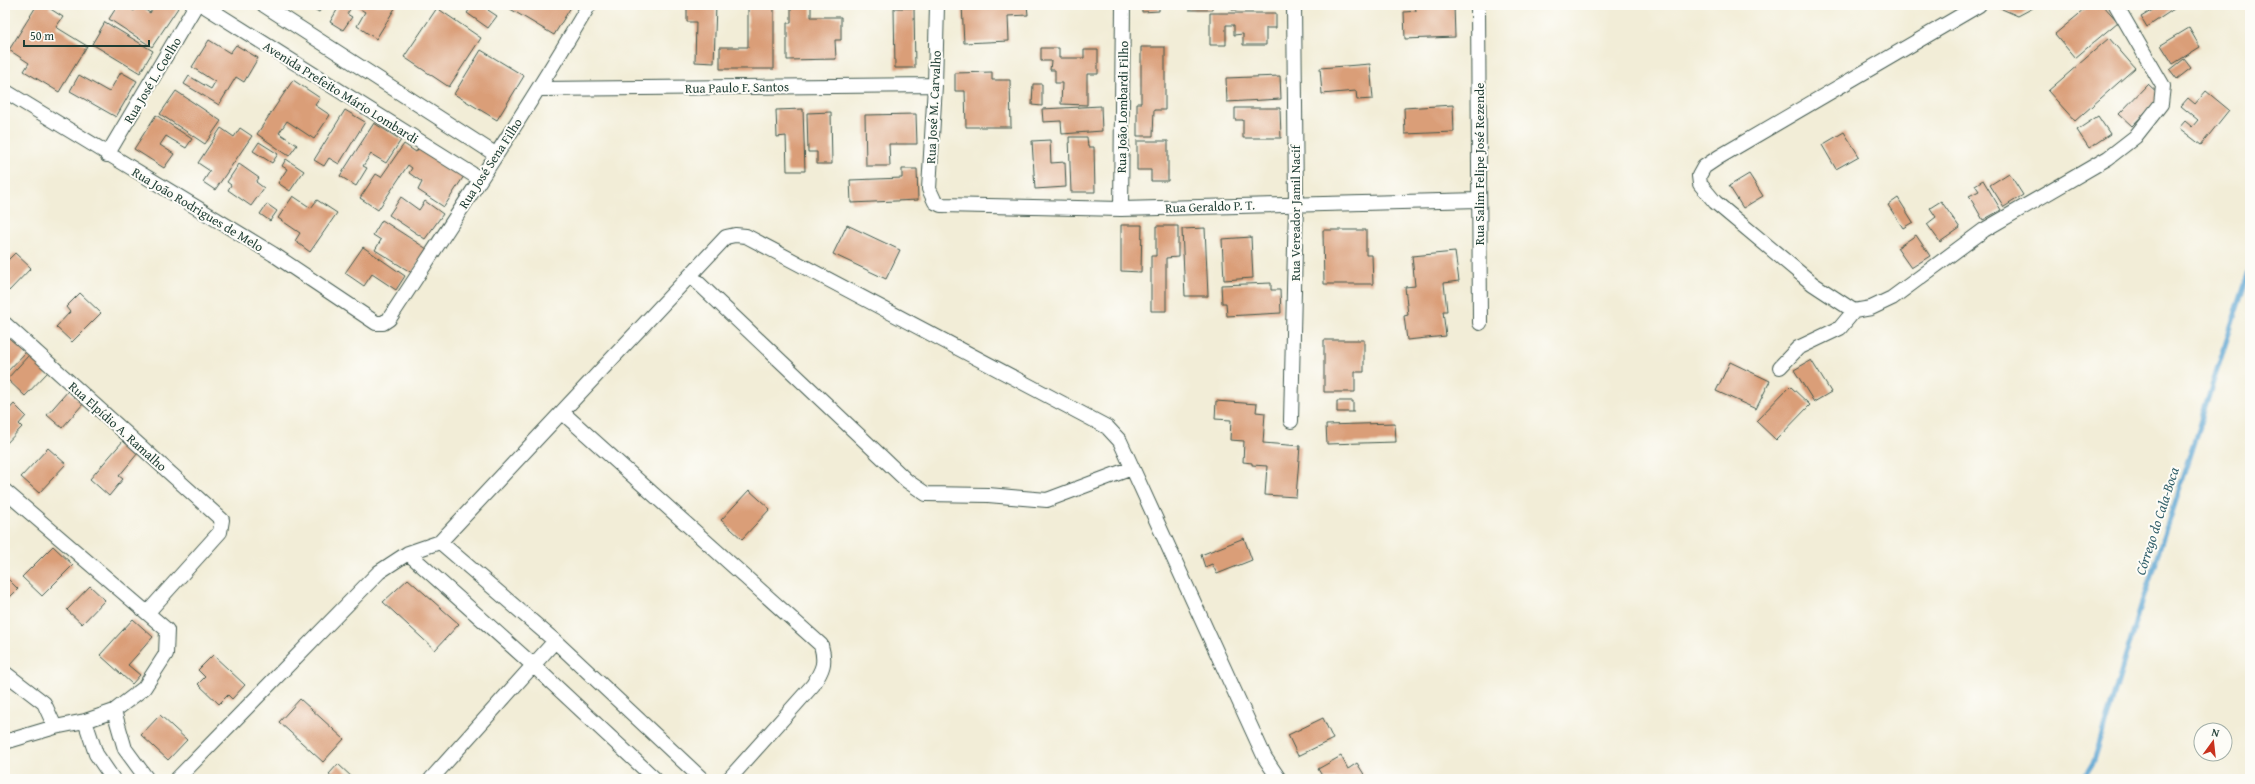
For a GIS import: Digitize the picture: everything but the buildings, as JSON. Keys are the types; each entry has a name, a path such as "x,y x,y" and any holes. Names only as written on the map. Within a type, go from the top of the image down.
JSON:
{"street":[{"name":"Rua José L. Coelho","path":"107,155 196,5"},
{"name":"Avenida Prefeito Mário Lombardi","path":"203,5 480,179"},
{"path":"264,5 495,154"},
{"name":"Rua José Sena Filho","path":"390,319 495,154 539,89 589,5"},
{"name":"Rua José M. Carvalho","path":"937,5 935,85 929,189 935,202 941,205"},
{"name":"Rua João Lombardi Filho","path":"1121,209 1123,5"},
{"name":"Rua Vereador Jamil Nacif","path":"1291,421 1296,203 1294,5"},
{"name":"Rua Salim Felipe José Rezende","path":"1478,5 1480,323"},
{"path":"1854,311 1813,284 1715,202 1700,184 1700,176 1704,167 1718,157 1979,5"},
{"path":"1780,367 1798,348 1840,328 1854,311 1871,308 1892,298 1984,230 2108,158 2135,136 2161,104 2163,86 2116,5"},
{"name":"Rua Paulo F. Santos","path":"539,89 935,85"},
{"name":"Rua João Rodrigues de Melo","path":"5,91 107,155 273,254 376,323 383,324 390,319"},
{"name":"Rua Geraldo P. T.","path":"941,205 1121,209 1296,203 1479,200"},
{"path":"178,779 379,572 408,553 440,542 563,413 726,237 735,234 746,236 1107,427 1120,442 1262,750 1279,779"},
{"path":"691,276 907,481 926,494 988,495 1047,500 1132,468"},
{"name":"Rua Elpídio A. Ramalho","path":"5,324 222,520 220,532 148,612"},
{"path":"563,413 821,645 825,658 822,670 813,685 729,779"},
{"path":"5,491 148,612 167,630 166,654 144,688 114,711 85,721 55,727 5,742"},
{"path":"440,542 556,641 702,779"},
{"path":"408,553 534,666 655,779"},
{"path":"430,779 556,641"},
{"path":"5,673 44,703 55,727"},
{"path":"114,711 125,749 147,779"},
{"path":"85,721 96,754 112,779"}],"waterway":[{"name":"Córrego do Cala-Boca","path":"2083,779 2094,761 2140,609 2250,268"}]}
